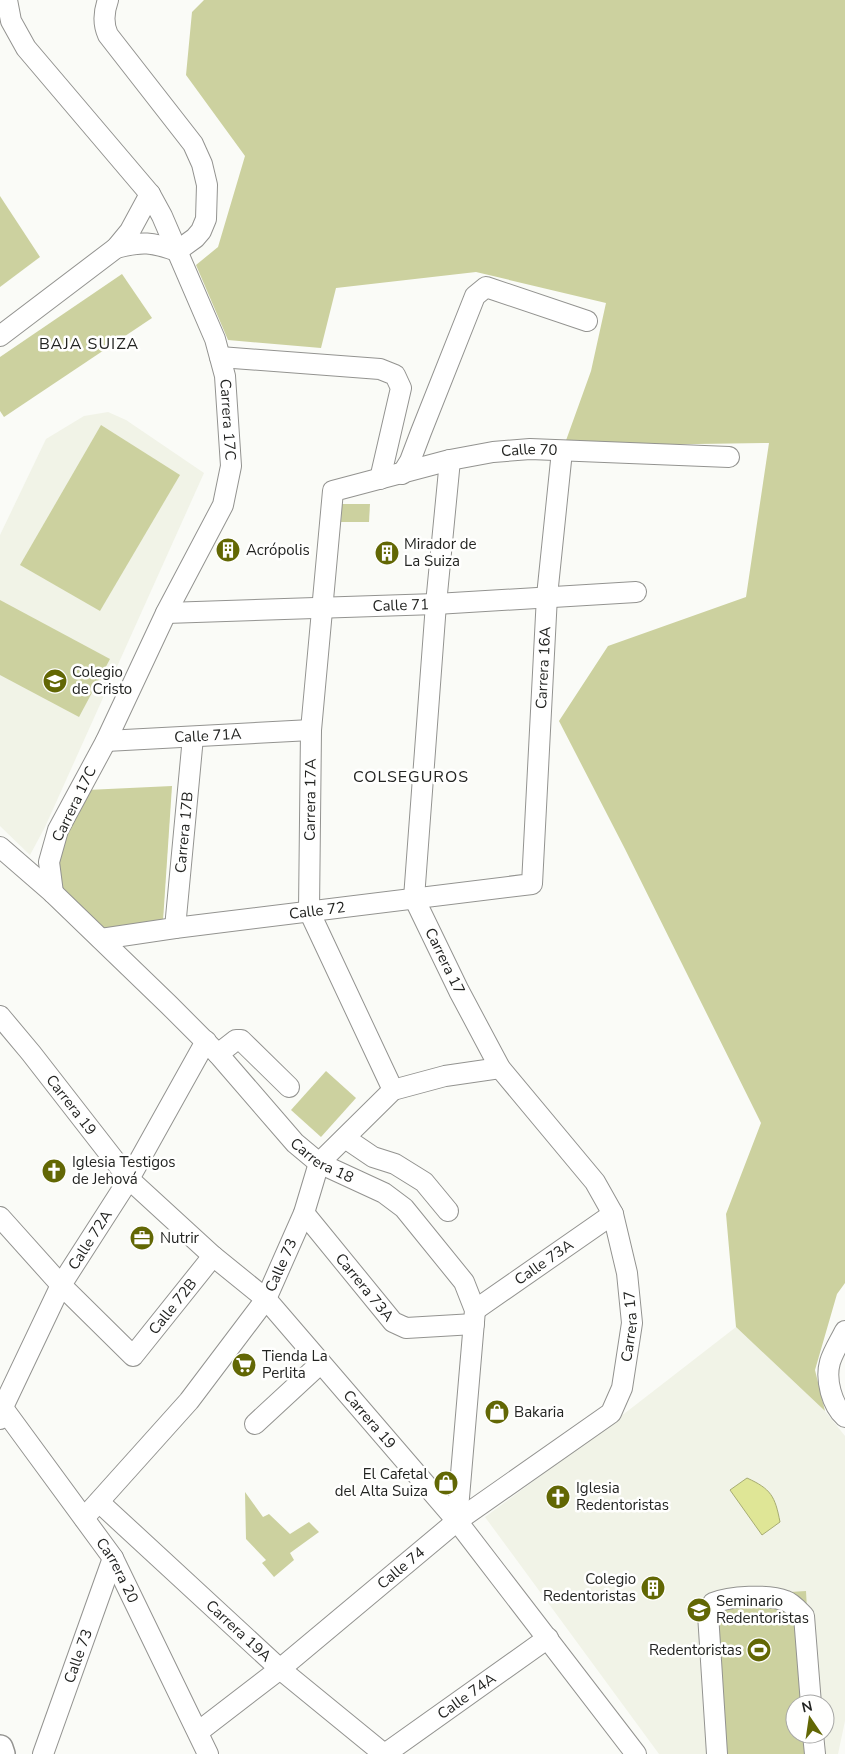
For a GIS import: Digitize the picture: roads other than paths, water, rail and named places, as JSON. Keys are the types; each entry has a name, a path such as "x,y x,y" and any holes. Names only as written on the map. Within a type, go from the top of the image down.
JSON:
{"main road":[{"path":"0,1748 2,1754"}],"street":[{"name":"Carrera 17C","path":"7,0 11,21 26,48 150,194 162,216 215,339 220,357 225,376 231,466 223,505 166,613 106,741 58,830 50,855 53,893"},
{"path":"108,0 104,27 108,35 193,144 205,174 208,197 206,219 201,231 195,238 177,251 150,243 136,243 116,248"},
{"path":"0,336 116,248 130,231 150,194"},
{"path":"402,474 410,461 422,432 475,296 481,290 486,287 587,321"},
{"path":"220,357 380,370 395,375 401,388 380,479"},
{"name":"Calle 70","path":"333,491 450,460 530,448 562,451 729,457"},
{"name":"Carrera 16A","path":"532,884 547,596 562,451"},
{"path":"414,898 436,604 450,460"},
{"name":"Carrera 17A","path":"333,491 311,730 309,911 393,1090"},
{"name":"Calle 71","path":"166,613 436,604 636,592"},
{"name":"Calle 71A","path":"106,741 311,730"},
{"name":"Carrera 17B","path":"175,928 193,737"},
{"name":"Carrera 18","path":"7,854 50,855"},
{"name":"Carrera 18","path":"7,854 53,893 212,1047 295,1143 319,1163 384,1193 404,1208 464,1282 474,1317 457,1521"},
{"name":"Calle 72","path":"101,939 175,928 532,884"},
{"name":"Carrera 17","path":"414,898 459,991 500,1068 595,1182 613,1214 627,1273 632,1323 622,1388 612,1413"},
{"name":"Carrera 19","path":"0,1016 129,1179 213,1256 266,1299 457,1521 636,1754"},
{"path":"212,1047 241,1040 289,1087"},
{"name":"Calle 72A","path":"1,1410 61,1285 212,1047"},
{"name":"Calle 73","path":"84,1518 190,1401 266,1299 304,1213 319,1163 393,1090 445,1076 500,1068"},
{"path":"345,1138 373,1157 396,1164 424,1182 448,1211"},
{"name":"Carrera 73A","path":"304,1213 393,1322 406,1328 474,1317"},
{"name":"Calle 73A","path":"474,1317 613,1214"},
{"path":"0,1217 61,1285"},
{"name":"Calle 72B","path":"61,1285 133,1356 213,1256"},
{"path":"845,1331 830,1362 828,1377 833,1397 840,1412 845,1417"},
{"path":"256,1424 321,1363"},
{"name":"Carrera 20","path":"1,1410 113,1558 208,1754"},
{"name":"Calle 74","path":"198,1732 280,1669 457,1521 612,1413"},
{"name":"Carrera 19A","path":"99,1502 280,1669 385,1754"},
{"name":"Calle 73","path":"43,1754 113,1558"},
{"path":"717,1754 708,1614 713,1603 720,1600 766,1597 788,1601 804,1616 810,1694"},
{"name":"Calle 74A","path":"385,1754 548,1638"}],"place":[{"name":"Acrópolis","path":"228,550"},
{"name":"Mirador de La Suiza","path":"387,553"},
{"name":"Colegio de Cristo","path":"55,681"},
{"name":"Iglesia Testigos de Jehová","path":"54,1171"},
{"name":"Nutrir","path":"142,1238"},
{"name":"Tienda La Perlita","path":"244,1365"},
{"name":"Bakaria","path":"497,1412"},
{"name":"El Cafetal del Alta Suiza","path":"446,1483"},
{"name":"Iglesia Redentoristas","path":"558,1497"},
{"name":"Colegio Redentoristas","path":"653,1588"},
{"name":"Seminario Redentoristas","path":"699,1610"},
{"name":"Redentoristas","path":"759,1650"}],"district":[{"name":"BAJA SUIZA","path":"89,343"},
{"name":"COLSEGUROS","path":"411,776"}]}
